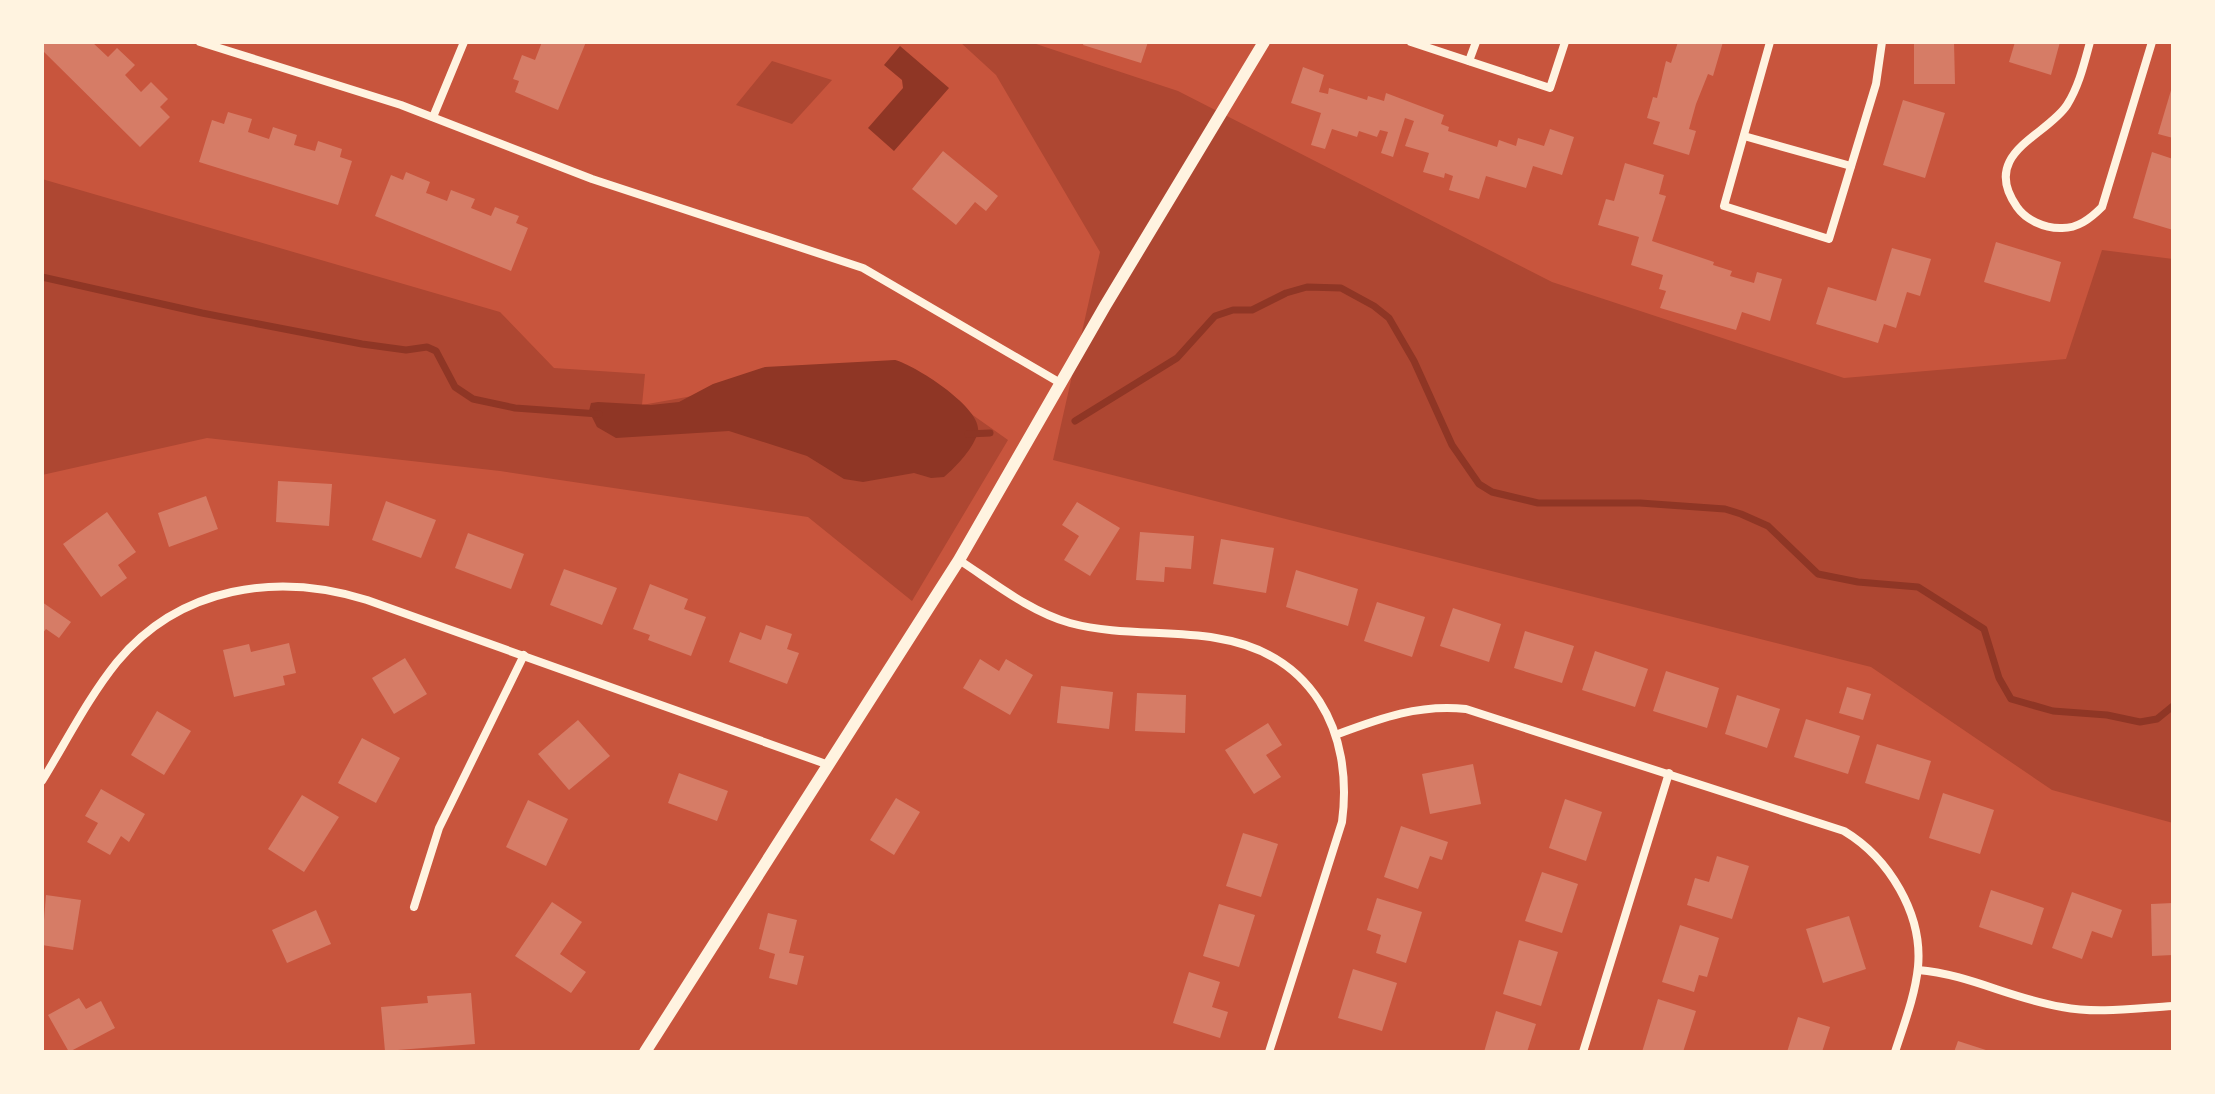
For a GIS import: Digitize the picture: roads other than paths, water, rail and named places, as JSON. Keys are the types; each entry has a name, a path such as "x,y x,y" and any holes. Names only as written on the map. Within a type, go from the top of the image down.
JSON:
{"street":[{"path":"200,42 433,117 592,179 863,268 1062,384"},
{"path":"433,117 464,42"},
{"path":"645,1052 959,560 1105,306 1264,42"},
{"path":"1411,42 1550,88 1565,42"},
{"path":"1469,61 1476,42"},
{"path":"1770,42 1724,206 1829,239 1876,84 1882,42"},
{"path":"2090,42 2078,82 2065,108 2024,141 2009,169 2014,204 2032,220 2051,227 2079,225 2102,207 2152,42"},
{"path":"1744,136 1851,166"},
{"path":"959,560 1061,620 1104,630 1216,638 1260,651 1287,668 1312,691 1338,734 1345,784 1342,822 1269,1052"},
{"path":"42,781 105,678 132,646 183,608 223,592 262,587 324,587 826,764"},
{"path":"414,907 429,851 443,817 524,655"},
{"path":"1338,734 1406,711 1466,709 1816,819 1858,839 1888,871 1903,895 1916,936 1918,970 1895,1052"},
{"path":"1583,1052 1669,773"},
{"path":"1918,970 1946,973 2044,1004 2077,1010 2173,1006"}],"waterway":[{"path":"42,277 202,313 362,344 406,350 427,347 436,351 455,387 473,399 515,408 599,414"},
{"path":"1075,421 1177,358 1215,316 1233,310 1252,310 1286,293 1307,287 1341,288 1389,318 1414,361 1452,445 1479,484 1492,492 1538,503 1640,503 1725,509 1741,514 1768,526 1818,574 1858,582 1918,587 1984,629 1999,678 2011,699 2053,711 2107,715 2140,722 2157,719 2173,706"},
{"path":"968,434 990,433"}]}
